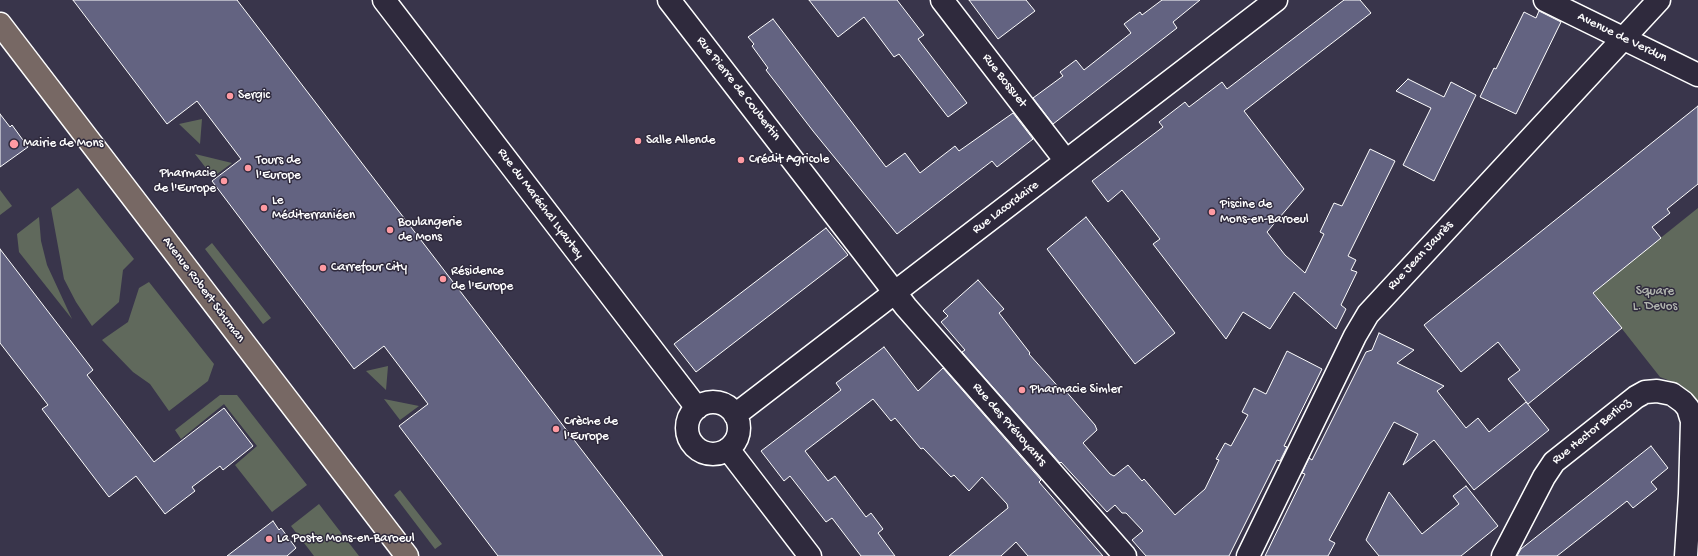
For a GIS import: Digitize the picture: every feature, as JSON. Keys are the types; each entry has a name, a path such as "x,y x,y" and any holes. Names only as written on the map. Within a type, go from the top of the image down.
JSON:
{"main road":[{"name":"Avenue Robert Schuman","path":"0,24 406,556"}],"street":[{"name":"Rue du Maréchal Lyautey","path":"384,0 697,408"},
{"name":"Rue Pierre de Coubertin","path":"669,0 895,293"},
{"name":"Rue Bossuet","path":"942,0 1066,161"},
{"name":"Rue Lacordaire","path":"735,415 1276,0"},
{"name":"Avenue de Verdun","path":"1545,0 1698,75"},
{"name":"Rue Jean Jaurès","path":"1248,556 1355,336 1368,314 1659,0"},
{"name":"Rue des Prévoyants","path":"895,293 1125,556"},
{"name":"Rue Hector Berlioz","path":"1503,556 1544,477 1554,462 1636,397 1645,392 1657,390 1672,394 1683,402 1690,413 1693,427 1686,556"},
{"path":"718,402 730,408 735,415 738,424 738,434 728,449 720,453 711,453 702,451 692,443 688,434 687,423 690,416 697,408 706,403 718,402"},
{"path":"728,449 810,556"}],"green space":[{"path":"202,119 200,144 179,124"},
{"path":"195,154 232,163 213,177"},
{"path":"78,188 134,259 123,270 119,302 92,326 76,302 64,279 51,208"},
{"path":"0,190 12,206 0,215"},
{"name":"Square L. Devos","path":"1698,208 1698,406 1692,395 1681,385 1660,377 1593,292"},
{"path":"39,217 41,241 47,265 72,319 19,252 17,234"},
{"path":"212,243 271,318 263,324 205,249"},
{"path":"149,282 214,364 208,381 169,411 150,384 133,372 102,340 128,322 139,288"},
{"path":"388,366 386,390 366,371"},
{"path":"220,395 237,395 307,485 272,512 235,465 257,446 224,404 181,439 175,430"},
{"path":"384,399 419,406 400,420"},
{"path":"400,490 442,544 435,549 394,495"},
{"path":"319,504 359,556 314,556 291,526"}],"building":[{"path":"73,0 237,0 663,556 498,556 399,426 428,404 384,346 354,369 212,181 241,159 197,101 167,124"},
{"path":"809,0 897,0 924,35 918,39 967,103 948,117 899,54 894,57 864,17 838,37"},
{"path":"969,0 1026,0 1035,11 998,39"},
{"path":"1162,0 1200,0 1173,22 1177,28 1053,124 1033,98 1063,76 1060,72 1076,60 1084,70 1131,33 1124,24 1140,12 1142,15"},
{"name":"Piscine de Mons-en-Baroeul","path":"1344,0 1360,0 1371,13 1244,111 1304,189 1267,232 1285,255 1305,273 1324,234 1320,232 1334,203 1342,206 1370,149 1395,161 1348,256 1356,260 1351,270 1357,272 1341,305 1346,309 1336,329 1294,292 1270,329 1243,312 1226,339 1153,244 1160,239 1122,190 1108,202 1092,181 1163,127 1159,122 1185,102 1189,107 1222,82 1227,89"},
{"path":"1539,11 1561,22 1516,114 1480,97 1494,68 1496,69 1524,12 1536,18"},
{"path":"773,19 886,167 905,153 920,173 955,146 959,151 1013,113 1033,139 997,167 992,161 897,234 813,131 766,70 768,68 752,46 754,44 748,37"},
{"path":"1408,79 1444,97 1451,82 1476,95 1434,181 1403,165 1431,108 1396,91"},
{"path":"1698,106 1698,184 1667,209 1670,213 1652,227 1661,238 1593,293 1622,328 1528,404 1508,379 1520,370 1498,342 1461,372 1424,325"},
{"name":"Mairie de Mons","path":"0,114 10,127 12,125 28,147 0,167"},
{"path":"1086,217 1175,333 1135,364 1047,249"},
{"path":"826,228 848,255 696,372 674,344"},
{"path":"0,249 93,370 87,375 154,462 224,408 253,446 223,470 220,466 192,487 195,491 165,514 136,476 109,497 42,409 48,405 0,343"},
{"path":"978,280 1004,309 999,313 1030,353 1029,354 1062,391 1064,389 1095,425 1097,430 1083,443 1110,474 1114,476 1128,465 1142,481 1144,479 1175,515 1205,489 1219,460 1216,459 1225,443 1231,446 1248,415 1242,412 1254,388 1266,394 1287,351 1322,369 1284,446 1287,447 1280,461 1277,460 1229,556 1146,556 1132,540 1143,531 1126,513 1122,513 1115,505 1107,512 1061,462 1060,463 962,352 965,350 941,322 948,316 943,311"},
{"path":"1379,333 1414,350 1397,363 1444,386 1437,391 1466,428 1478,418 1489,432 1526,402 1549,430 1474,490 1434,440 1403,465 1418,434 1394,422 1329,540 1335,543 1328,556 1265,556 1305,474 1302,473 1309,458 1312,460 1366,352 1372,350"},
{"path":"884,347 918,391 943,368 1041,480 1039,482 1103,556 1028,556 1016,542 1001,556 949,556 1008,508 1007,504 982,477 969,491 954,475 951,477 923,448 921,449 895,418 891,421 873,399 805,451 828,481 835,476 866,517 871,513 883,529 878,533 895,556 861,556 832,518 826,522 790,476 784,481 761,451 841,390 836,383"},
{"path":"1651,446 1668,468 1651,482 1657,489 1633,508 1627,501 1557,556 1517,556 1521,549"},
{"path":"1466,486 1498,526 1461,556 1379,556 1366,540 1389,492 1422,534 1459,504 1453,496"},
{"name":"La Poste Mons-en-Baroeul","path":"273,521 279,530 281,528 296,548 287,556 227,556"}],"place":[{"name":"Sergic","path":"230,96"},
{"name":"Salle Allende","path":"638,141"},
{"name":"Mairie de Mons","path":"14,144"},
{"name":"Crédit Agricole","path":"741,160"},
{"name":"Tours de l'Europe","path":"248,168"},
{"name":"Pharmacie de l'Europe","path":"224,181"},
{"name":"Le Méditerraniéen","path":"264,208"},
{"name":"Piscine de Mons-en-Baroeul","path":"1212,212"},
{"name":"Boulangerie de Mons","path":"390,230"},
{"name":"Carrefour City","path":"323,268"},
{"name":"Résidence de l'Europe","path":"443,279"},
{"name":"Pharmacie Simler","path":"1022,390"},
{"name":"Crèche de l'Europe","path":"556,429"},
{"name":"La Poste Mons-en-Baroeul","path":"269,539"}]}
